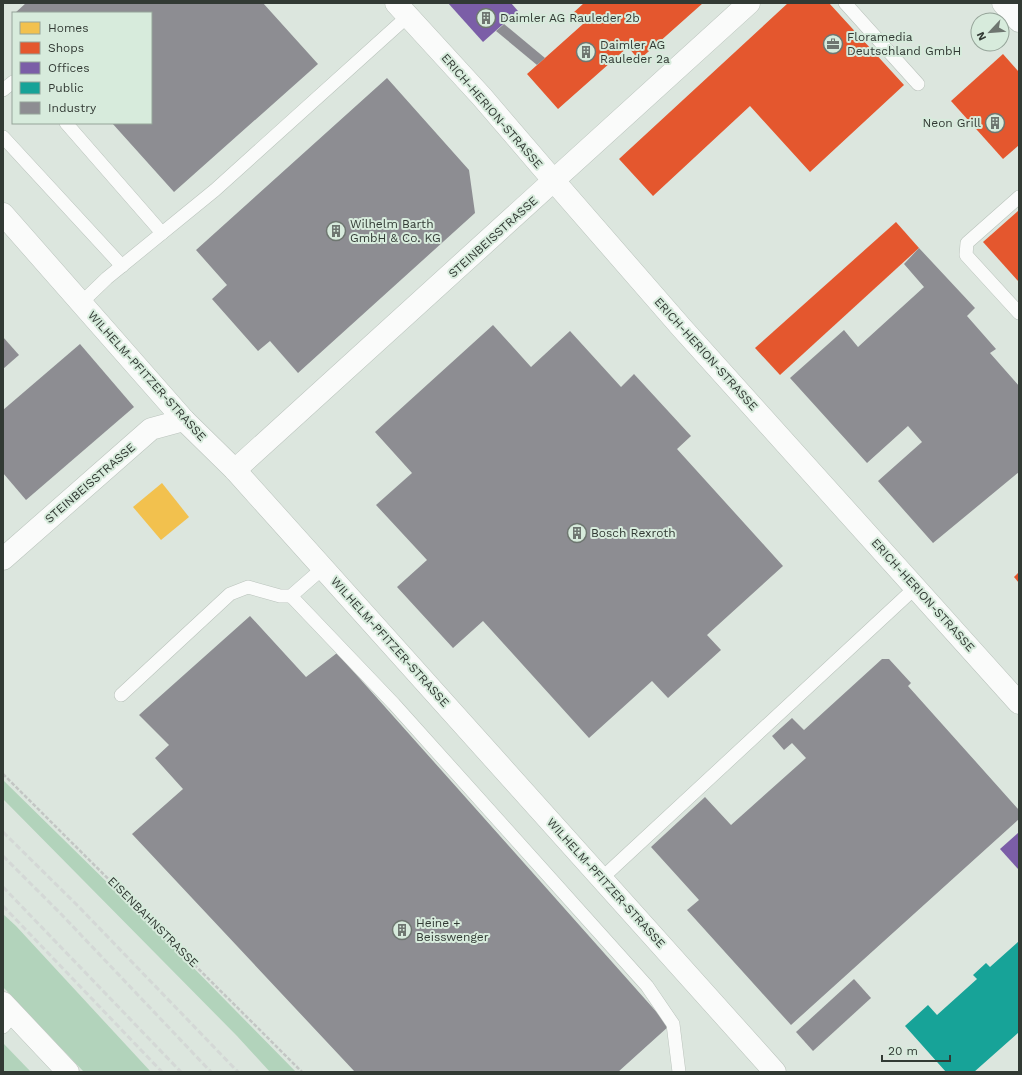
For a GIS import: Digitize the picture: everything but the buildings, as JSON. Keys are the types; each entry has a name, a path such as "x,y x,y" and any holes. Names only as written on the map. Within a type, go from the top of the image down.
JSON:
{"street":[{"name":"STEINBEISSTRASSE","path":"236,470 749,3"},
{"path":"1003,3 1019,21"},
{"name":"ERICH-HERION-STRASSE","path":"402,10 482,97 554,182 1019,702"},
{"name":"WILHELM-PFITZER-STRASSE","path":"3,214 184,420 236,470 775,1072"},
{"name":"STEINBEISSTRASSE","path":"3,559 151,429 184,420"},
{"path":"7,1014 68,1072"}],"lane":[{"path":"845,3 918,84"},
{"path":"81,303 122,266 189,212 333,85 402,10"},
{"path":"3,90 12,83"},
{"path":"67,124 162,233"},
{"path":"3,137 122,266"},
{"path":"1019,197 967,243 966,255 1019,313"},
{"path":"121,695 230,594 248,587 280,596 291,596 323,568"},
{"path":"601,879 916,587"},
{"path":"291,596 394,704 647,986 673,1024 680,1072"}],"path":[{"name":"EISENBAHNSTRASSE","path":"3,774 302,1072"}],"green space":[{"path":"3,780 174,948 296,1072 270,1072 237,1036 3,799"},
{"path":"3,914 16,926 151,1072 84,1072 3,987"},
{"path":"3,1043 31,1072 3,1071"}],"railway":[{"path":"3,832 78,906 238,1072"},
{"path":"3,856 62,915 211,1072"},
{"path":"3,887 181,1072"},
{"path":"3,906 162,1072"}],"place":[{"name":"Daimler AG Rauleder 2b","path":"486,18"},
{"name":"Floramedia Deutschland GmbH","path":"833,44"},
{"name":"Daimler AG Rauleder 2a","path":"586,52"},
{"name":"Neon Grill","path":"995,123"},
{"name":"Wilhelm Barth GmbH & Co. KG","path":"336,231"},
{"name":"Bosch Rexroth","path":"577,533"},
{"name":"Heine + Beisswenger","path":"402,930"}]}
